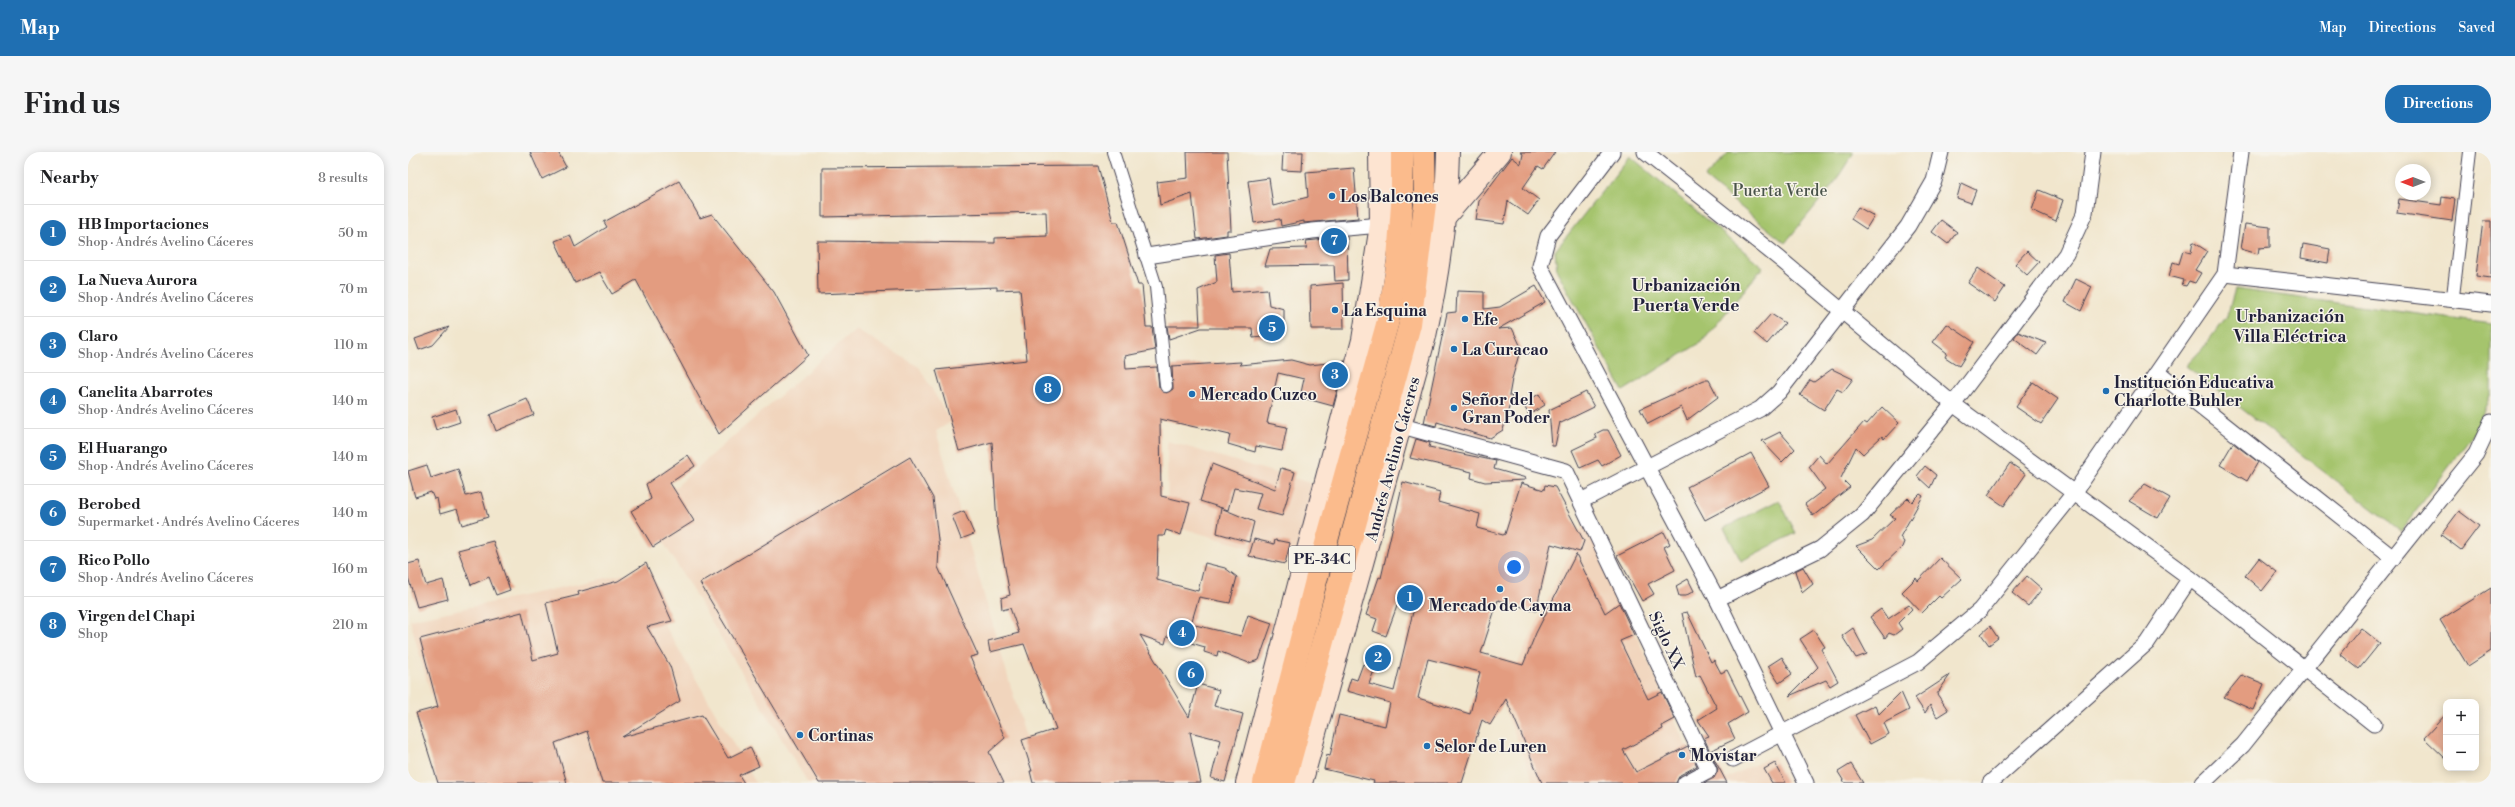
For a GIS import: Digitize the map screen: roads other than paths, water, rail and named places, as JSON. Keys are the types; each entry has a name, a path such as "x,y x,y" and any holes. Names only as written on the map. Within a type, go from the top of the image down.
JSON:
{"highway":[{"name":"PE-34C","path":"1281,778 1319,569 1388,322 1398,260 1402,205 1402,152"},
{"name":"Andrés Avelino Cáceres","path":"1281,778 1410,324 1425,204 1424,152"}],"main road":[{"path":"1247,783 1363,340 1381,225 1380,152"},
{"name":"Andrés Avelino Cáceres","path":"1281,778 1402,426 1438,274 1446,215 1448,152"},
{"path":"1446,215 1500,152"}],"street":[{"path":"1113,152 1156,287 1166,386"},
{"path":"1612,152 1548,236 1540,266 1612,404 1648,466 1717,598 1806,783"},
{"path":"1645,152 1842,311 1954,404 2190,578 2306,668 2374,724"},
{"path":"1402,426 1566,471 1581,501 1760,409 1779,392 1908,226 1934,182 1941,152"},
{"path":"1717,598 1820,550 1862,515 1954,404 2066,254 2085,214 2093,152"},
{"path":"1733,759 1918,662 1980,610 2074,493 2159,373 2225,274 2241,152"},
{"path":"2452,296 2470,152"},
{"path":"1147,256 1312,231 1381,225"},
{"path":"2225,274 2491,304"},
{"path":"2159,373 2393,558"},
{"path":"2203,783 2243,745 2306,668 2476,454 2491,422"},
{"name":"Siglo XX","path":"1581,501 1709,770 1685,783"},
{"path":"1990,783 2147,643 2190,578"}],"place":[{"name":"Los Balcones","path":"1332,196"},
{"name":"Rico Pollo","path":"1334,241"},
{"name":"La Esquina","path":"1335,310"},
{"name":"Efe","path":"1465,319"},
{"name":"El Huarango","path":"1272,328"},
{"name":"La Curacao","path":"1454,349"},
{"name":"Claro","path":"1335,375"},
{"name":"Virgen del Chapi","path":"1048,389"},
{"name":"Institución Educativa Charlotte Buhler","path":"2106,391"},
{"name":"Mercado Cuzco","path":"1192,394"},
{"name":"Señor del Gran Poder","path":"1454,408"},
{"name":"Mercado de Cayma","path":"1500,589"},
{"name":"HB Importaciones","path":"1410,598"},
{"name":"Canelita Abarrotes","path":"1182,633"},
{"name":"La Nueva Aurora","path":"1378,658"},
{"name":"Berobed","path":"1191,674"},
{"name":"Cortinas","path":"800,735"},
{"name":"Selor de Luren","path":"1427,746"},
{"name":"Movistar","path":"1682,755"}],"district":[{"name":"Urbanización Puerta Verde","path":"1686,295"},
{"name":"Urbanización Villa Eléctrica","path":"2290,326"}],"park label":[{"name":"Puerta Verde","path":"1780,190"}]}
